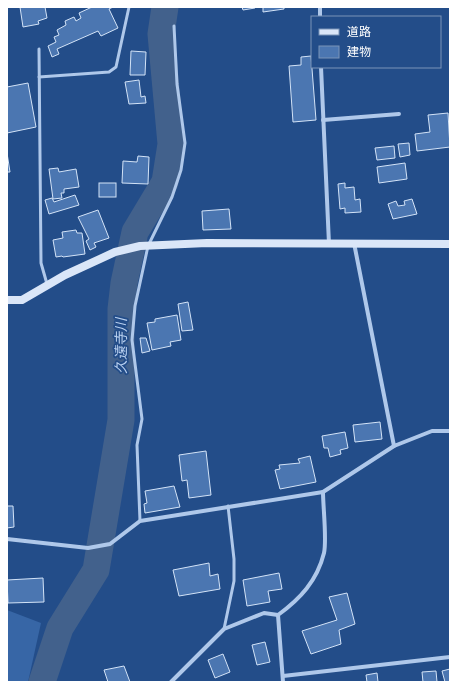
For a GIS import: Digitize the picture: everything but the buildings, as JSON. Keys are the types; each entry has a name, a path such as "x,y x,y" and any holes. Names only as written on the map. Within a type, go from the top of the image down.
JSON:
{"street":[{"path":"321,68 329,244"},
{"path":"323,120 399,114"},
{"path":"7,300 22,300 65,275 115,252 144,246 207,243 450,244"},
{"path":"354,243 394,446"},
{"path":"7,538 88,548 110,544 140,521 323,492 394,446 432,431 450,430"},
{"path":"171,682 224,629 264,613 278,615 296,602 312,584 324,552 323,492"},
{"path":"278,615 283,682"},
{"path":"283,676 450,657"}],"lane":[{"path":"39,77 109,72 116,67 129,7"},
{"path":"140,521 137,445 142,419 132,340 135,306 144,246 172,197 181,170 185,143 177,84 174,26"},
{"path":"39,49 41,263 48,286"},
{"path":"224,629 234,581 234,559 228,506"}],"shaded area":[{"path":"7,610 41,623 28,682 7,682"}],"waterway":[{"name":"久遠寺川","path":"42,682 60,628 96,570 121,420 121,309 124,283 135,232 165,182 171,144 161,34 165,7"}]}
